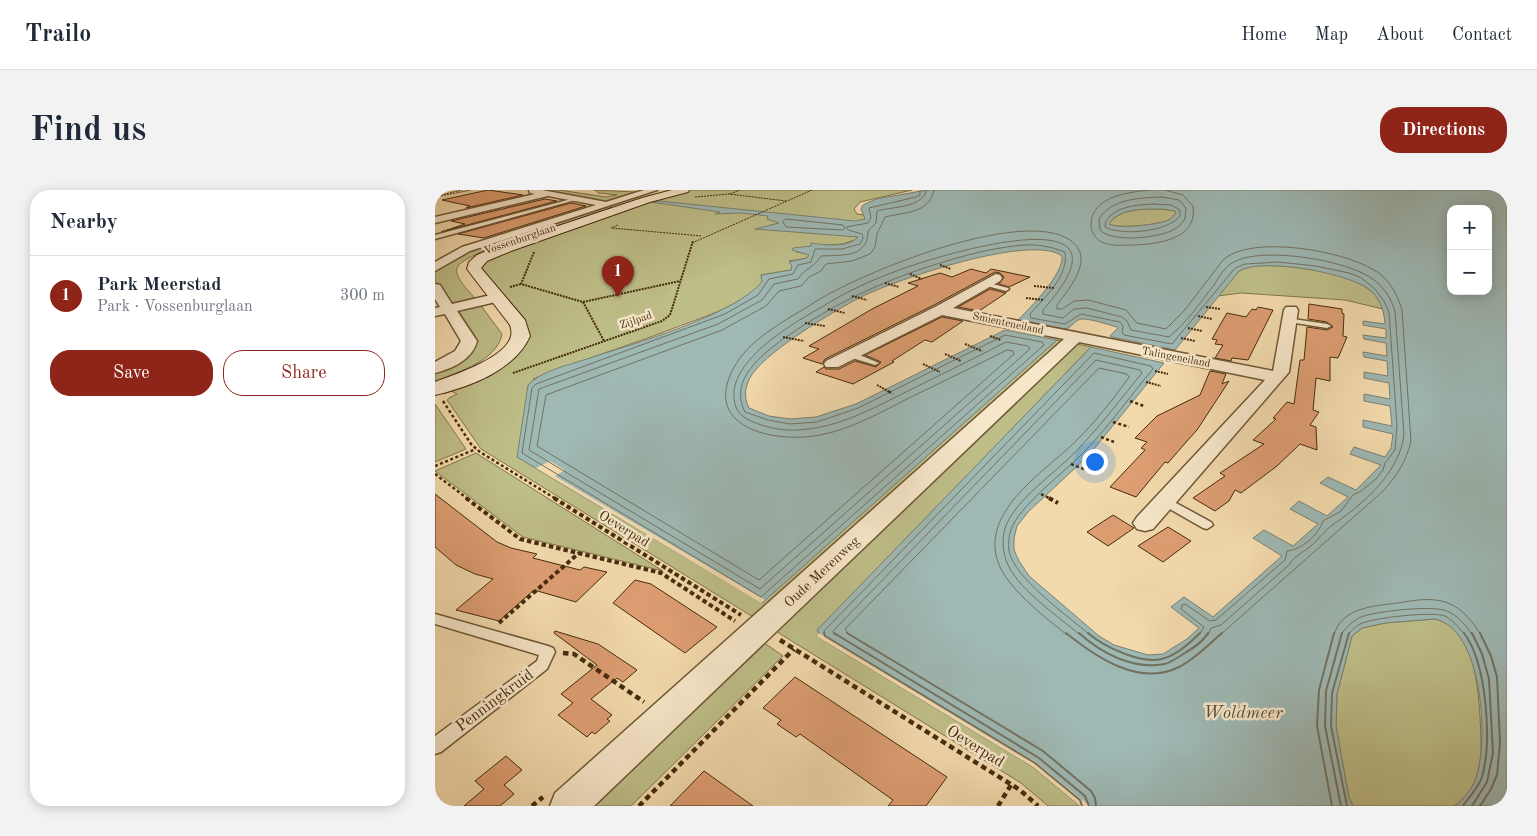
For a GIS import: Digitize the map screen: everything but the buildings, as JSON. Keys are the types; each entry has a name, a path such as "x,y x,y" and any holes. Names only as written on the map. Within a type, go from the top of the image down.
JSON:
{"street":[{"path":"524,190 606,204"},
{"path":"623,190 640,193"},
{"name":"Vossenburglaan","path":"435,267 466,250 640,193 684,190"},
{"name":"Vossenburglaan","path":"435,383 482,362 505,343 507,338 506,330 474,269 474,265 482,258 663,192"},
{"path":"435,220 547,194"},
{"name":"Vossenburglaan","path":"606,204 624,206"},
{"path":"443,207 469,212"},
{"path":"435,245 466,250"},
{"name":"Smienteneiland","path":"832,364 996,284"},
{"path":"435,288 442,310 469,341 469,345 458,357 435,368"},
{"path":"442,310 489,299"},
{"name":"Vossenburglaan","path":"437,393 497,361 515,347 522,338 519,324 489,299"},
{"name":"Smienteneiland","path":"940,310 1075,338"},
{"path":"1145,523 1281,372 1290,315"},
{"name":"Talingeneiland","path":"1075,338 1277,377"},
{"name":"Oude Merenweg","path":"568,806 1075,338"}],"lane":[{"path":"435,237 577,199"},
{"path":"1290,315 1327,326"},
{"path":"852,355 875,363"},
{"path":"1165,501 1207,525"},
{"name":"Penningkruid","path":"435,619 547,652 542,665 436,743"}],"path":[{"path":"435,197 462,190"},
{"path":"435,197 471,190"},
{"path":"729,194 740,190"},
{"name":"Zijlpad","path":"509,374 667,318 670,315 692,242 811,190"},
{"path":"663,192 684,199 729,194 787,201"},
{"path":"625,222 611,228 703,236"},
{"path":"536,247 521,284 583,302 680,281"},
{"path":"940,265 951,269"},
{"path":"910,274 921,279"},
{"path":"885,283 899,287"},
{"path":"1034,286 1054,288"},
{"path":"852,296 867,300"},
{"path":"1026,298 1044,300"},
{"path":"583,302 604,341"},
{"path":"1206,307 1221,310"},
{"path":"828,309 845,312"},
{"path":"1198,316 1212,319"},
{"path":"805,323 825,326"},
{"path":"1188,328 1202,331"},
{"path":"985,334 1001,340"},
{"path":"783,337 804,341"},
{"path":"1181,338 1195,341"},
{"path":"965,344 982,351"},
{"path":"945,354 961,361"},
{"path":"923,364 940,372"},
{"path":"1155,371 1168,374"},
{"path":"1146,382 1161,386"},
{"path":"877,385 893,394"},
{"path":"435,466 476,449 437,393"},
{"path":"1130,402 1144,406"},
{"path":"1113,422 1129,427"},
{"path":"1101,437 1114,442"},
{"name":"Oeverpad","path":"476,449 759,630"},
{"path":"1071,464 1089,471"},
{"name":"Oeverpad","path":"435,474 520,539 661,573 759,630"},
{"path":"1041,494 1058,503"},
{"path":"487,634 579,553"},
{"name":"Oeverpad","path":"639,806 794,649 1011,785 1038,806"},
{"path":"547,652 574,654 647,705"},
{"path":"998,806 1011,785"}],"green space":[{"path":"531,190 559,190 606,197 617,195 598,193 594,190 635,192 603,202"},
{"path":"688,190 912,190 860,202 854,209 857,214 865,215 865,219 843,235 858,237 858,239 842,244 811,246 796,252 810,254 808,258 789,261 792,266 791,270 761,275 763,282 755,290 727,308 533,379 761,603 1057,340 1063,342 758,620 481,449 447,400 457,394 451,391 444,394 441,392 522,345 479,270 486,258 650,200"},
{"path":"606,206 612,207 502,244 464,261 457,268 457,272 462,284 474,297 468,301 450,303 435,280 435,270 467,250"},
{"path":"1162,209 1175,211 1176,213 1169,220 1154,224 1129,226 1109,224 1119,215 1133,210"},
{"path":"1250,266 1304,268 1345,277 1362,285 1375,296 1383,309 1345,300 1241,293 1218,296 1239,271"},
{"path":"482,307 502,334 499,343 485,358 475,364 435,381 435,371 474,348 477,339 458,310"},
{"path":"1077,344 1091,347 817,631 1033,767 1080,806 1048,806 1021,783 774,630"},
{"path":"435,404 466,449 435,462"},
{"path":"476,453 663,571 523,537 435,471"},
{"path":"1435,619 1448,624 1458,634 1466,646 1475,674 1478,689 1481,746 1476,779 1465,796 1454,806 1353,806 1349,798 1336,726 1337,694 1352,636 1362,628 1385,623"},
{"path":"760,640 783,656 631,806 582,806"}],"water":[{"name":"Woldmeer","path":"927,190 1507,190 1507,806 1454,806 1474,784 1477,775 1482,736 1481,712 1478,687 1472,663 1463,643 1451,627 1435,619 1385,623 1362,628 1352,636 1337,694 1336,726 1349,798 1353,806 1080,806 1033,767 816,636 819,633 817,630 1091,347 1164,363 1089,455 1028,512 1017,526 1014,550 1029,576 1099,636 1114,645 1148,655 1163,654 1187,639 1199,628 1171,607 1184,597 1213,617 1282,556 1253,538 1264,530 1293,546 1318,524 1290,509 1299,501 1327,516 1348,497 1320,483 1328,477 1356,490 1381,465 1350,454 1354,447 1385,457 1391,448 1393,434 1363,427 1363,420 1392,426 1390,406 1364,401 1364,394 1390,399 1389,383 1364,378 1364,372 1388,376 1387,361 1364,357 1363,352 1387,356 1386,343 1364,339 1363,335 1386,338 1386,329 1363,325 1363,321 1385,324 1384,314 1379,301 1370,290 1344,278 1285,266 1250,267 1239,271 1175,350 1112,337 1110,336 1117,327 1091,320 1078,320 1065,329 1017,321 1030,308 1058,272 1062,256 1046,250 1022,250 994,254 931,270 861,297 803,331 762,363 748,382 746,399 749,408 769,416 791,419 816,417 856,404 1005,330 1057,340 762,603 517,457 528,385 533,380 563,366 680,328 729,306 762,282 761,275 791,270 792,266 789,262 807,258 809,255 792,250 793,248 811,246 811,243 829,245 849,243 858,237 755,229 779,223 767,219 768,216 741,213 715,214 720,212 651,202 659,201 855,221 865,219 861,209 863,205 876,199","holes":["1162,209 1175,211 1176,213 1169,220 1154,224 1137,226 1109,224 1119,215 1133,210"]}],"pier":[{"path":"550,461 565,470 555,476 765,600 761,603 536,468"},
{"path":"819,633 1036,762 1090,806 1080,806 1033,767 816,636"}],"place":[{"name":"Park Meerstad","path":"618,297"}]}
